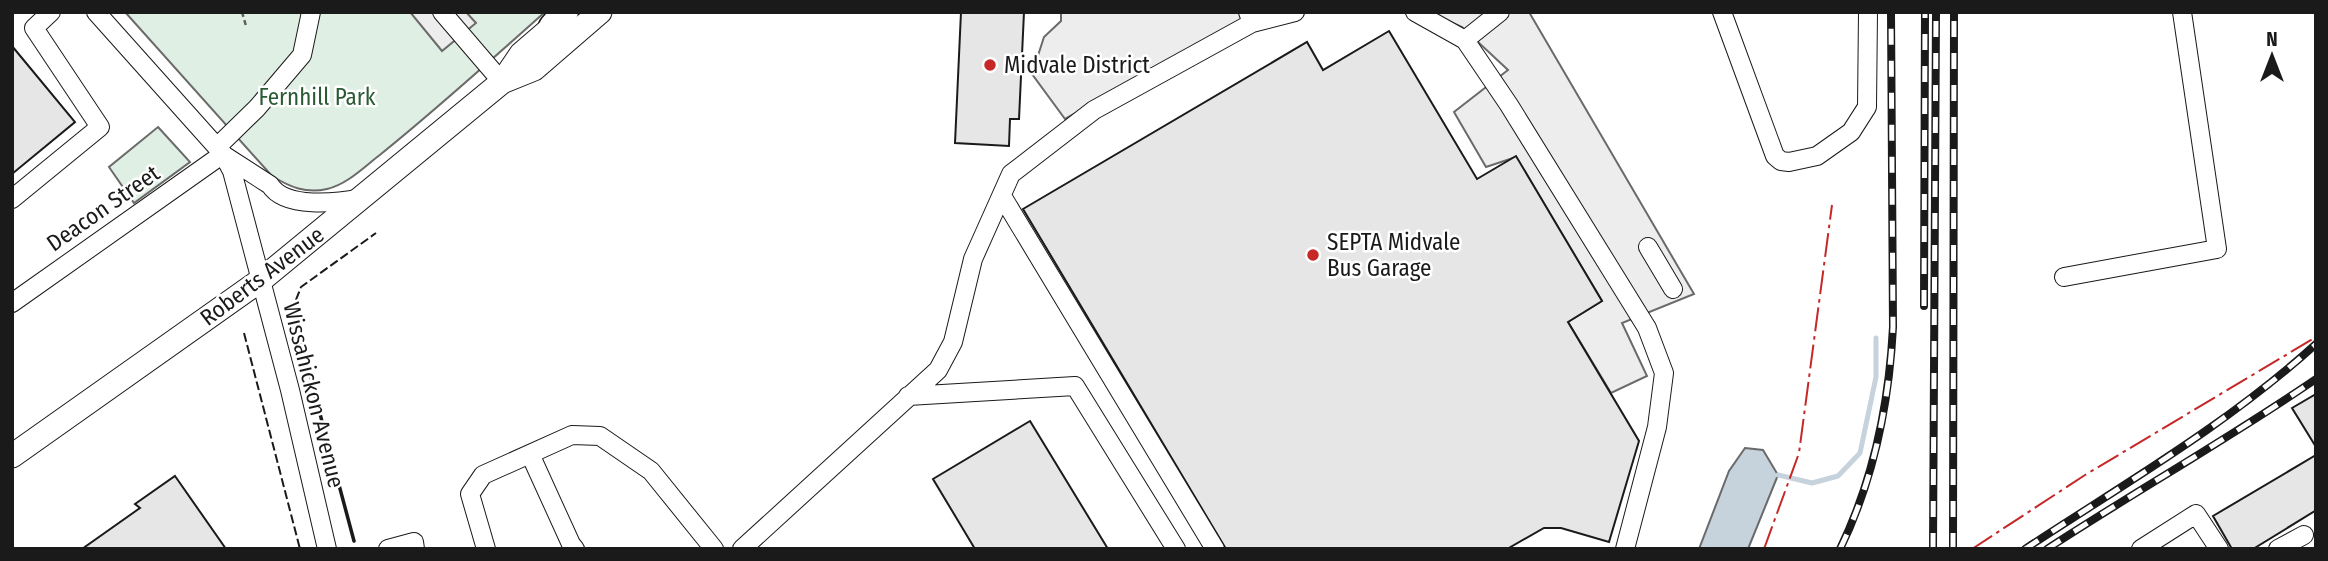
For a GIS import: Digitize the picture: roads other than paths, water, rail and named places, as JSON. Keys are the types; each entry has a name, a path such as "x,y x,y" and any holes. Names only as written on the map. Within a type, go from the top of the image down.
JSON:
{"main road":[{"name":"Roberts Avenue","path":"502,82 534,69 600,12"},
{"name":"Roberts Avenue","path":"12,456 261,280 502,82 521,54 562,17"}],"street":[{"path":"12,198 100,127 34,28 51,12"},
{"name":"Wissahickon Avenue","path":"96,12 220,151 234,178 290,390 327,549"},
{"name":"Deacon Street","path":"12,303 220,151 302,55 311,12"},
{"path":"442,12 502,82"},
{"path":"742,549 937,370 953,342 973,259 1011,174 1094,110 1250,18 1295,12"},
{"path":"1415,12 1465,40 1509,105 1647,328 1664,373 1657,427 1625,549"},
{"path":"1465,40 1500,12"},
{"path":"1722,12 1775,156 1780,161 1789,162 1817,156 1851,132 1867,107 1868,12"},
{"path":"2064,277 2217,249 2182,12"},
{"path":"220,151 270,185 274,192 289,198 323,203 364,197"},
{"path":"1002,196 1214,549"},
{"path":"1648,247 1673,289"},
{"path":"908,396 1075,386 1176,549"},
{"path":"486,549 470,494 482,475 572,435 600,436 651,471 714,549"},
{"path":"530,454 575,549"},
{"path":"2141,549 2196,514 2219,549"},
{"path":"2278,549 2304,534"},
{"path":"388,549 414,542 415,549"}],"waterway":[{"path":"1778,475 1812,483 1838,476 1860,453 1876,377 1876,338"}],"railway":[{"path":"1840,549 1871,468 1878,441 1891,356 1891,12"},
{"path":"1924,306 1925,12"},
{"path":"1933,549 1936,12"},
{"path":"1953,549 1954,12"},
{"path":"2025,549 2211,427 2316,344"},
{"path":"2047,549 2316,379"}],"place":[{"name":"Midvale District","path":"990,65"},
{"name":"SEPTA Midvale Bus Garage","path":"1313,255"}],"park label":[{"name":"Fernhill Park","path":"317,97"}]}
